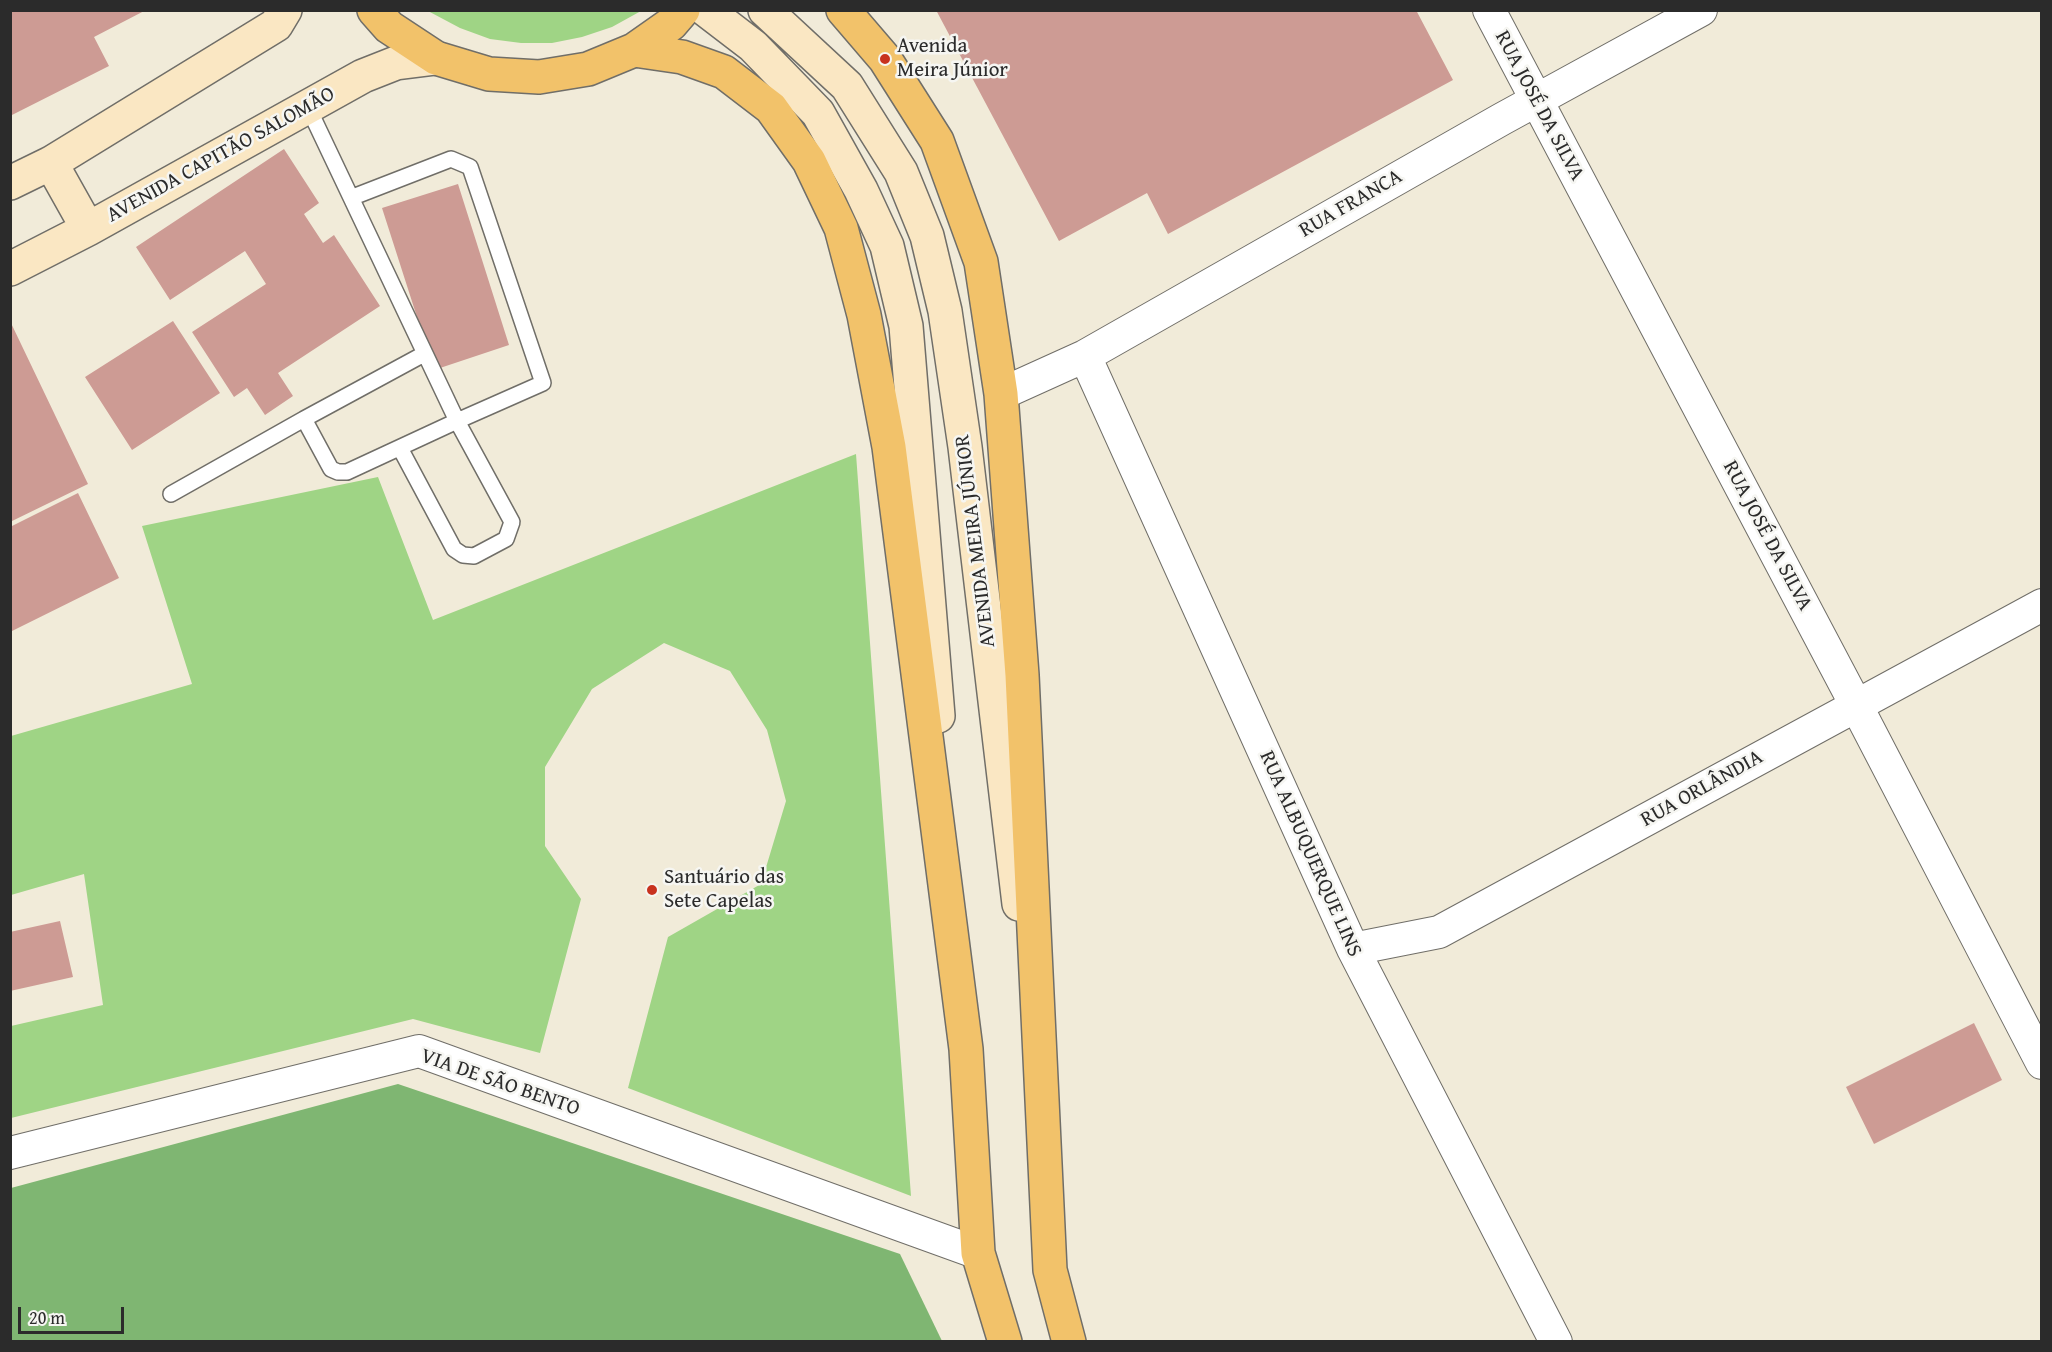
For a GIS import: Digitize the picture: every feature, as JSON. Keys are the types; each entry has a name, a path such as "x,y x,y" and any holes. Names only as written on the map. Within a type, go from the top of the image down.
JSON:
{"main road":[{"path":"10,183 51,162 276,25 285,10"},
{"path":"374,10 389,27 436,58 489,74 538,77 588,69 634,50 677,17"},
{"path":"706,10 753,46 818,113 861,190 887,246 906,326 966,1049 978,1253 1005,1341"},
{"name":"AVENIDA MEIRA JÚNIOR","path":"765,10 847,86 901,172 927,236 945,311 963,435 1042,1093"},
{"name":"AVENIDA MEIRA JÚNIOR","path":"843,10 885,59 937,141 981,262 1001,394 1022,675 1050,1270 1069,1341"},
{"path":"634,50 682,57 724,72 771,108 809,161 841,228 864,315 887,437 966,1049"},
{"name":"AVENIDA CAPITÃO SALOMÃO","path":"10,269 88,229 363,76 396,63 436,58"},
{"path":"51,162 88,229"}],"street":[{"name":"RUA JOSÉ DA SILVA","path":"1489,10 2042,1063"},
{"name":"RUA FRANCA","path":"1001,394 1086,356 1536,99 1701,10"},
{"name":"RUA ALBUQUERQUE LINS","path":"1086,356 1353,949 1556,1341"},
{"name":"RUA ORLÂNDIA","path":"1353,949 1439,932 2042,604"},
{"name":"VIA DE SÃO BENTO","path":"10,1153 419,1051 978,1253"}],"lane":[{"path":"308,106 353,197 424,354 457,421 512,522 506,539 474,556 463,555 454,549 400,448"},
{"path":"304,419 331,468 338,472 347,472 543,383 470,167 451,159 353,197"},
{"path":"171,494 424,354"}],"green space":[{"path":"428,11 641,11 612,27 582,37 552,43 521,43 490,39 460,28"},
{"path":"856,454 911,1196 628,1088 668,937 761,884 786,801 767,730 730,671 664,643 592,689 545,767 545,846 581,899 540,1053 413,1019 11,1118 11,1026 103,1005 84,874 11,895 11,736 192,684 142,526 378,477 433,620"},
{"path":"398,1084 900,1254 942,1341 11,1341 11,1188"}],"building":[{"path":"10,10 146,10 94,37 109,66 10,116"},
{"path":"936,10 1416,10 1453,80 1168,234 1147,193 1059,241"},
{"path":"284,149 319,203 304,214 323,243 334,235 380,306 278,373 293,396 265,415 247,388 234,397 192,332 266,284 245,251 170,300 136,247"},
{"path":"458,184 509,345 434,370 382,208"},
{"path":"10,321 88,484 10,522"},
{"path":"173,321 220,393 132,450 85,377"},
{"path":"78,493 119,578 10,632 10,527"},
{"path":"60,921 73,977 10,991 10,932"},
{"path":"1974,1023 2002,1080 1874,1144 1846,1087"}],"place":[{"name":"Avenida Meira Júnior","path":"885,59"},
{"name":"Santuário das Sete Capelas","path":"652,890"}]}
